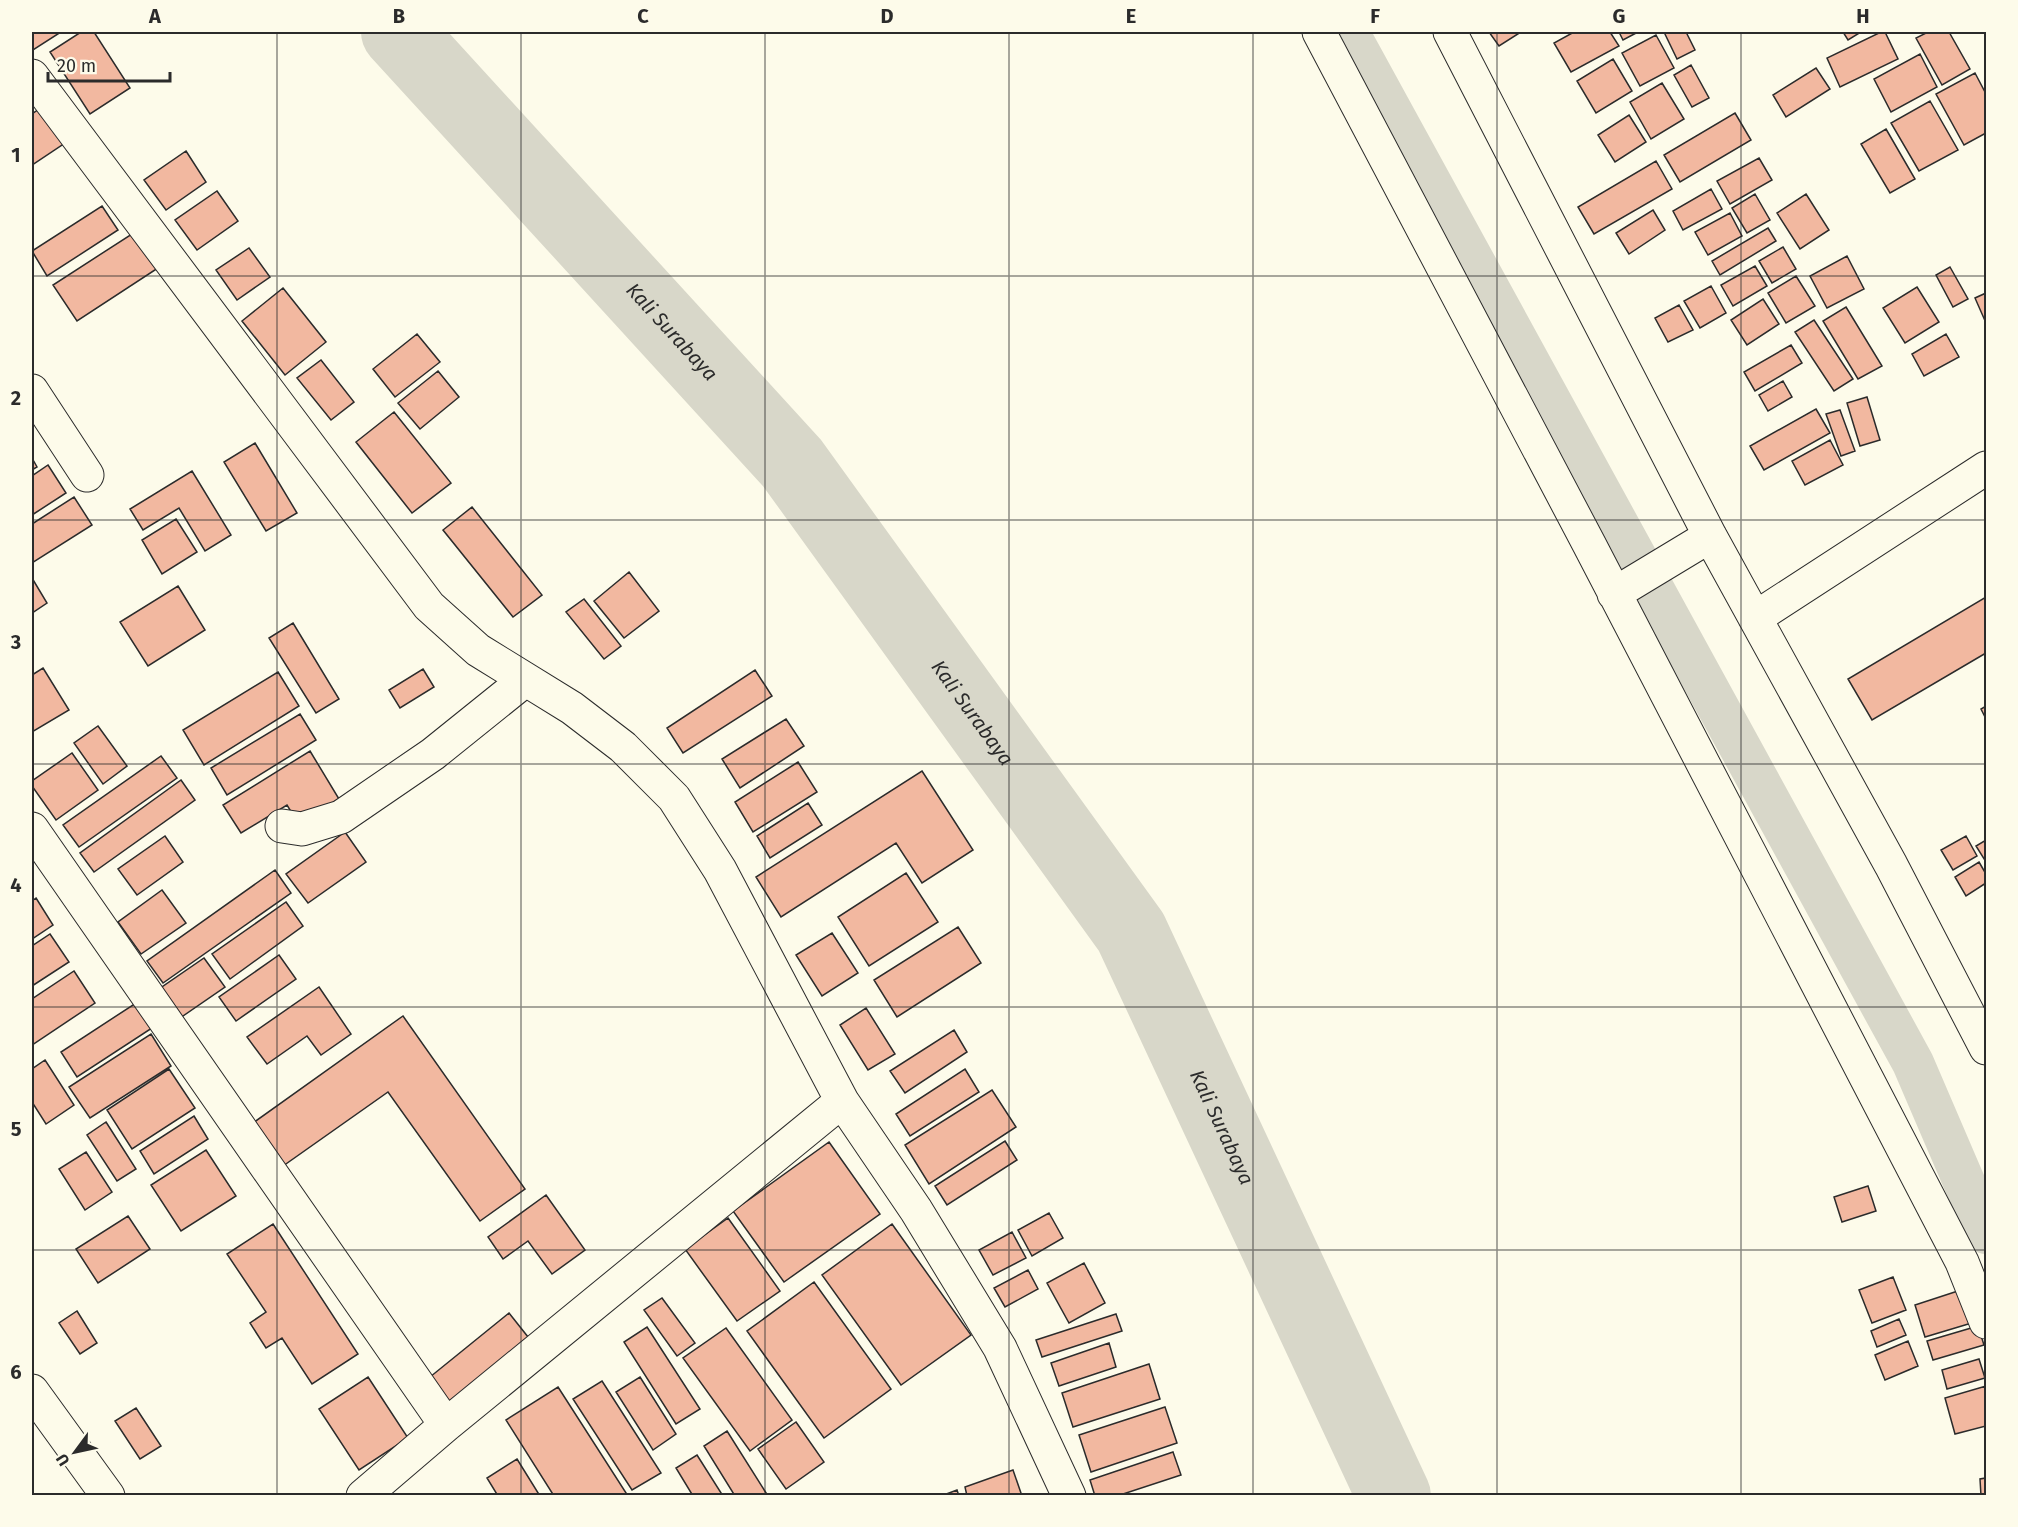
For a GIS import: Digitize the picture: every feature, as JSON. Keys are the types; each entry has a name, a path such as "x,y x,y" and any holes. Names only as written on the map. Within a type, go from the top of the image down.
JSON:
{"street":[{"path":"1319,32 1584,534 1620,590 1975,1258 1986,1322"},
{"path":"1450,32 1697,544 1755,618 1891,865 1986,1048"},
{"path":"32,76 429,606 478,650 572,708 623,747 674,798 720,870 842,1101 916,1210 1000,1348 1069,1496"},
{"path":"32,391 87,475"},
{"path":"1755,618 1986,468"},
{"path":"1620,590 1697,544"},
{"path":"282,826 302,829 341,817 433,754 525,680"},
{"path":"32,829 446,1425"},
{"path":"363,1496 446,1425 842,1101"},
{"path":"32,1391 108,1496"}],"building":[{"path":"32,32 61,32 33,50"},
{"path":"81,32 94,32 130,88 90,114 50,52"},
{"path":"1489,32 1521,32 1499,46"},
{"path":"1574,32 1610,32 1619,46 1571,72 1554,43"},
{"path":"1619,32 1638,32 1623,40"},
{"path":"1664,32 1686,32 1695,50 1677,59"},
{"path":"1843,32 1861,32 1848,40"},
{"path":"1885,32 1898,59 1840,87 1827,58"},
{"path":"1928,32 1949,32 1970,69 1942,85 1916,38"},
{"path":"1656,35 1674,68 1640,86 1622,53"},
{"path":"1920,54 1937,87 1891,112 1874,79"},
{"path":"1613,59 1632,91 1596,113 1577,81"},
{"path":"1691,65 1709,98 1692,107 1674,75"},
{"path":"1816,68 1830,89 1786,117 1773,95"},
{"path":"1975,73 1986,94 1986,133 1964,145 1936,94"},
{"path":"1662,83 1684,119 1651,139 1630,102"},
{"path":"1930,101 1958,150 1919,171 1891,123"},
{"path":"42,107 65,143 32,165 32,114"},
{"path":"1735,113 1751,140 1680,182 1664,155"},
{"path":"1629,115 1646,142 1615,162 1598,135"},
{"path":"1886,129 1915,179 1890,193 1861,144"},
{"path":"186,151 206,182 166,210 144,180"},
{"path":"1759,158 1772,180 1730,204 1717,181"},
{"path":"1656,161 1672,189 1594,234 1578,207"},
{"path":"1711,189 1722,209 1683,230 1673,211"},
{"path":"217,191 238,221 197,250 175,220"},
{"path":"1755,194 1770,220 1747,233 1732,208"},
{"path":"1806,194 1829,230 1800,249 1777,213"},
{"path":"102,206 118,230 47,276 32,251"},
{"path":"1653,210 1665,230 1629,254 1616,233"},
{"path":"1730,213 1742,236 1708,255 1695,232"},
{"path":"1768,228 1776,241 1720,275 1712,261"},
{"path":"135,232 158,268 77,321 53,285"},
{"path":"1783,247 1796,269 1772,283 1759,261"},
{"path":"249,248 270,277 237,300 216,270"},
{"path":"1847,256 1864,289 1827,308 1810,276"},
{"path":"1755,266 1767,286 1733,306 1721,285"},
{"path":"1950,267 1968,299 1953,307 1936,275"},
{"path":"1796,276 1815,306 1786,323 1768,293"},
{"path":"1711,286 1726,313 1700,328 1684,301"},
{"path":"1917,287 1939,322 1905,343 1883,308"},
{"path":"283,288 326,342 285,375 242,321"},
{"path":"1986,293 1986,323 1975,298"},
{"path":"1763,299 1779,324 1747,345 1731,320"},
{"path":"1679,305 1693,330 1668,342 1655,318"},
{"path":"1846,307 1882,366 1858,379 1823,321"},
{"path":"1814,320 1853,379 1834,391 1795,332"},
{"path":"417,334 440,362 395,397 373,369"},
{"path":"1946,334 1959,357 1924,376 1912,354"},
{"path":"1791,345 1802,363 1755,391 1744,372"},
{"path":"321,360 354,402 331,420 297,378"},
{"path":"438,371 459,397 420,429 398,403"},
{"path":"1783,381 1792,397 1768,411 1759,395"},
{"path":"1867,397 1880,440 1860,446 1847,403"},
{"path":"1816,409 1830,433 1764,470 1750,446"},
{"path":"1840,410 1855,451 1841,456 1826,414"},
{"path":"394,412 451,483 412,513 356,442"},
{"path":"1830,440 1843,465 1805,485 1792,461"},
{"path":"255,443 297,513 266,531 224,462"},
{"path":"32,458 37,467 32,470"},
{"path":"48,465 66,493 32,515 32,476"},
{"path":"192,471 231,535 205,551 179,508 143,530 130,509"},
{"path":"74,497 92,525 32,563 32,524"},
{"path":"472,507 542,595 513,617 443,530"},
{"path":"176,519 197,552 162,574 142,540"},
{"path":"629,572 659,611 624,638 594,601"},
{"path":"32,578 47,603 32,613"},
{"path":"178,586 205,630 148,666 120,622"},
{"path":"1986,597 1986,653 1872,720 1848,679"},
{"path":"584,599 621,646 604,659 566,612"},
{"path":"293,623 339,699 316,713 269,638"},
{"path":"43,668 69,710 32,732 32,675"},
{"path":"423,669 434,687 400,708 389,690"},
{"path":"755,670 772,696 683,753 667,728"},
{"path":"278,672 299,706 204,765 183,730"},
{"path":"1986,706 1986,719 1981,709"},
{"path":"300,714 316,740 227,795 211,768"},
{"path":"786,719 804,746 740,788 722,759"},
{"path":"98,726 127,766 103,784 74,743"},
{"path":"310,751 339,799 298,823 287,805 241,833 223,805"},
{"path":"72,753 98,790 56,820 32,786 32,781"},
{"path":"161,756 177,778 79,847 63,825"},
{"path":"798,762 817,792 753,832 735,802"},
{"path":"922,771 973,850 922,883 896,843 781,917 756,877"},
{"path":"181,780 195,800 94,872 80,853"},
{"path":"808,803 822,825 770,858 757,836"},
{"path":"345,832 366,862 308,903 286,874"},
{"path":"165,836 183,862 137,895 118,869"},
{"path":"1966,836 1977,856 1953,870 1941,850"},
{"path":"1986,840 1986,862 1976,846"},
{"path":"1979,862 1986,874 1986,883 1966,896 1955,877"},
{"path":"275,870 291,893 163,983 147,961"},
{"path":"906,873 938,922 869,966 838,917"},
{"path":"162,890 186,923 141,954 118,922"},
{"path":"36,898 53,925 32,939 32,901"},
{"path":"286,902 303,926 230,979 212,954"},
{"path":"958,927 981,963 897,1017 874,980"},
{"path":"832,933 858,973 822,996 796,955"},
{"path":"50,934 69,962 32,986 32,946"},
{"path":"279,955 296,979 236,1021 219,997"},
{"path":"204,958 225,987 180,1018 159,989"},
{"path":"74,971 95,1003 32,1045 32,999"},
{"path":"319,987 351,1034 321,1055 307,1036 267,1064 247,1037"},
{"path":"136,1003 152,1028 77,1077 61,1052"},
{"path":"866,1008 895,1054 868,1070 840,1025"},
{"path":"403,1016 525,1189 480,1221 388,1092 283,1166 253,1123"},
{"path":"954,1030 967,1052 905,1093 890,1071"},
{"path":"151,1034 171,1066 90,1118 69,1087"},
{"path":"45,1060 74,1105 46,1124 32,1102 32,1069"},
{"path":"169,1069 195,1108 132,1149 107,1110"},
{"path":"965,1069 979,1092 910,1136 896,1114"},
{"path":"992,1090 1016,1127 929,1184 905,1145"},
{"path":"194,1116 208,1139 154,1174 140,1151"},
{"path":"106,1122 136,1169 117,1181 87,1135"},
{"path":"1005,1141 1017,1160 947,1205 935,1186"},
{"path":"829,1142 880,1214 784,1282 733,1211"},
{"path":"206,1150 236,1196 181,1231 151,1185"},
{"path":"86,1152 112,1192 85,1210 59,1169"},
{"path":"1868,1186 1876,1211 1842,1222 1834,1197"},
{"path":"546,1195 585,1250 552,1274 528,1241 503,1259 488,1237"},
{"path":"1049,1213 1063,1238 1032,1256 1018,1230"},
{"path":"128,1216 150,1249 98,1283 76,1249"},
{"path":"728,1218 780,1291 737,1321 685,1249"},
{"path":"273,1224 358,1354 312,1384 282,1338 266,1348 250,1323 266,1312 227,1254"},
{"path":"892,1224 971,1335 901,1385 822,1275"},
{"path":"1012,1232 1026,1258 993,1275 979,1250"},
{"path":"1084,1263 1105,1303 1069,1323 1047,1283"},
{"path":"1028,1270 1038,1289 1005,1307 994,1288"},
{"path":"1893,1277 1906,1310 1872,1323 1859,1290"},
{"path":"814,1282 891,1389 824,1438 747,1331"},
{"path":"1964,1289 1975,1322 1925,1337 1915,1305"},
{"path":"662,1298 695,1343 677,1356 644,1310"},
{"path":"77,1311 97,1343 80,1354 59,1323"},
{"path":"509,1313 532,1342 453,1406 430,1377"},
{"path":"1116,1314 1122,1331 1042,1357 1036,1340"},
{"path":"1899,1319 1906,1335 1877,1347 1871,1331"},
{"path":"1978,1326 1984,1345 1933,1360 1927,1341"},
{"path":"647,1327 700,1409 676,1424 624,1342"},
{"path":"726,1328 792,1420 750,1451 683,1358"},
{"path":"1908,1341 1918,1366 1885,1380 1875,1355"},
{"path":"1109,1343 1116,1367 1059,1386 1051,1363"},
{"path":"1979,1359 1985,1378 1947,1389 1942,1370"},
{"path":"1149,1364 1160,1399 1073,1427 1062,1393"},
{"path":"368,1377 408,1438 359,1470 319,1409"},
{"path":"640,1377 676,1434 653,1450 616,1392"},
{"path":"602,1381 661,1473 632,1490 573,1399"},
{"path":"1986,1386 1986,1426 1955,1434 1945,1398"},
{"path":"558,1387 628,1496 554,1496 506,1420"},
{"path":"1165,1407 1177,1443 1091,1472 1079,1435"},
{"path":"136,1408 161,1446 140,1459 115,1421"},
{"path":"796,1422 824,1462 786,1489 758,1449"},
{"path":"727,1431 768,1496 735,1496 704,1446"},
{"path":"1173,1452 1181,1475 1117,1496 1095,1496 1090,1480"},
{"path":"697,1455 723,1496 693,1496 676,1468"},
{"path":"517,1459 540,1496 498,1496 487,1478"},
{"path":"1013,1470 1022,1496 967,1496 965,1487"},
{"path":"1986,1478 1986,1496 1981,1496 1980,1479"},
{"path":"957,1490 959,1496 941,1496"}],"waterway":[{"name":"Kali Surabaya","path":"398,32 792,463 1131,932 1394,1496"},
{"path":"1348,32 1913,1063 1986,1233"}]}
